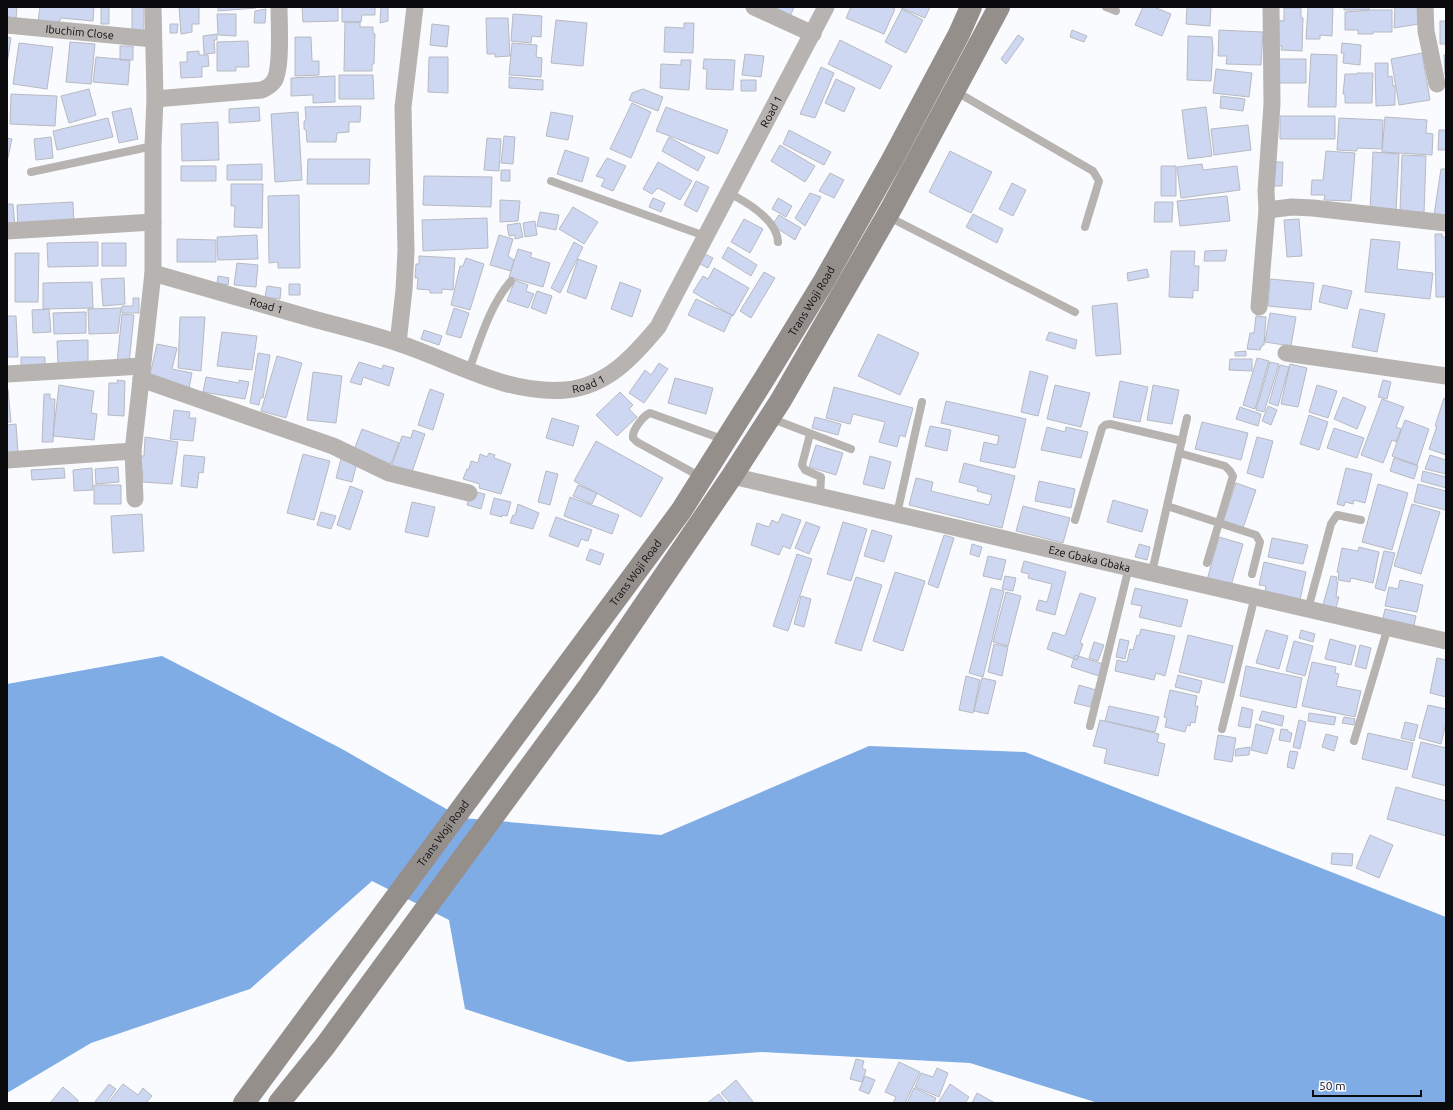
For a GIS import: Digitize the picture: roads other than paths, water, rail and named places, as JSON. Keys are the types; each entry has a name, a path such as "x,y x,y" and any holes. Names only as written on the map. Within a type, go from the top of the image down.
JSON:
{"main road":[{"name":"Trans Woji Road","path":"244,1103 562,670 681,511 820,288 935,78 971,7"},
{"path":"279,1103 325,1046 589,686 732,476 770,418 887,216 999,7"},
{"path":"935,78 955,91"},
{"path":"866,205 887,216"}],"street":[{"path":"135,499 133,451 153,273 153,146 155,99 153,7"},
{"path":"155,99 262,90 270,86 275,80 279,59 279,7"},
{"path":"398,343 404,290 406,251 403,107 415,7"},
{"path":"754,7 813,34"},
{"name":"Road 1","path":"153,273 398,343 509,386 533,390 566,390 591,384 605,378 639,350 658,327 727,192 813,34 826,7"},
{"path":"1259,307 1267,210 1266,191 1272,104 1271,7"},
{"path":"1424,7 1426,31 1437,84"},
{"name":"Ibuchim Close","path":"7,25 153,39"},
{"path":"1267,210 1292,207 1313,208 1446,223"},
{"path":"7,231 153,222"},
{"path":"1286,353 1446,376"},
{"path":"7,374 141,373 333,446 389,473 469,493"},
{"path":"7,460 133,451"},
{"name":"Eze Gbaka Gbaka","path":"732,476 1308,609 1445,638"}],"lane":[{"path":"1106,7 1116,11"},
{"path":"955,91 1093,171 1099,181 1085,227"},
{"path":"31,172 153,146"},
{"path":"551,181 705,236"},
{"path":"727,192 750,204 759,212 773,228 778,236 778,242"},
{"path":"887,216 1075,312"},
{"path":"469,370 493,310 502,291 511,281"},
{"path":"896,514 922,402"},
{"path":"702,478 637,442 633,438 633,432 646,415 650,413 726,440"},
{"path":"770,418 851,449"},
{"path":"1152,572 1187,418"},
{"path":"1075,520 1102,428 1105,425 1110,424 1182,441"},
{"path":"810,434 802,465 805,470 821,477 820,496"},
{"path":"1179,453 1225,466 1233,476 1218,522 1207,563"},
{"path":"1167,506 1256,535 1260,542 1252,574"},
{"path":"1308,609 1331,524 1337,515 1361,520"},
{"path":"1090,726 1129,567"},
{"path":"1222,729 1255,596"},
{"path":"1354,741 1388,627"}],"water":[{"path":"162,656 342,749 462,818 661,835 869,746 1025,752 1446,917 1446,1103 1098,1103 970,1063 761,1052 628,1062 465,1009 449,920 372,881 250,989 91,1043 7,1093 7,684"}]}
